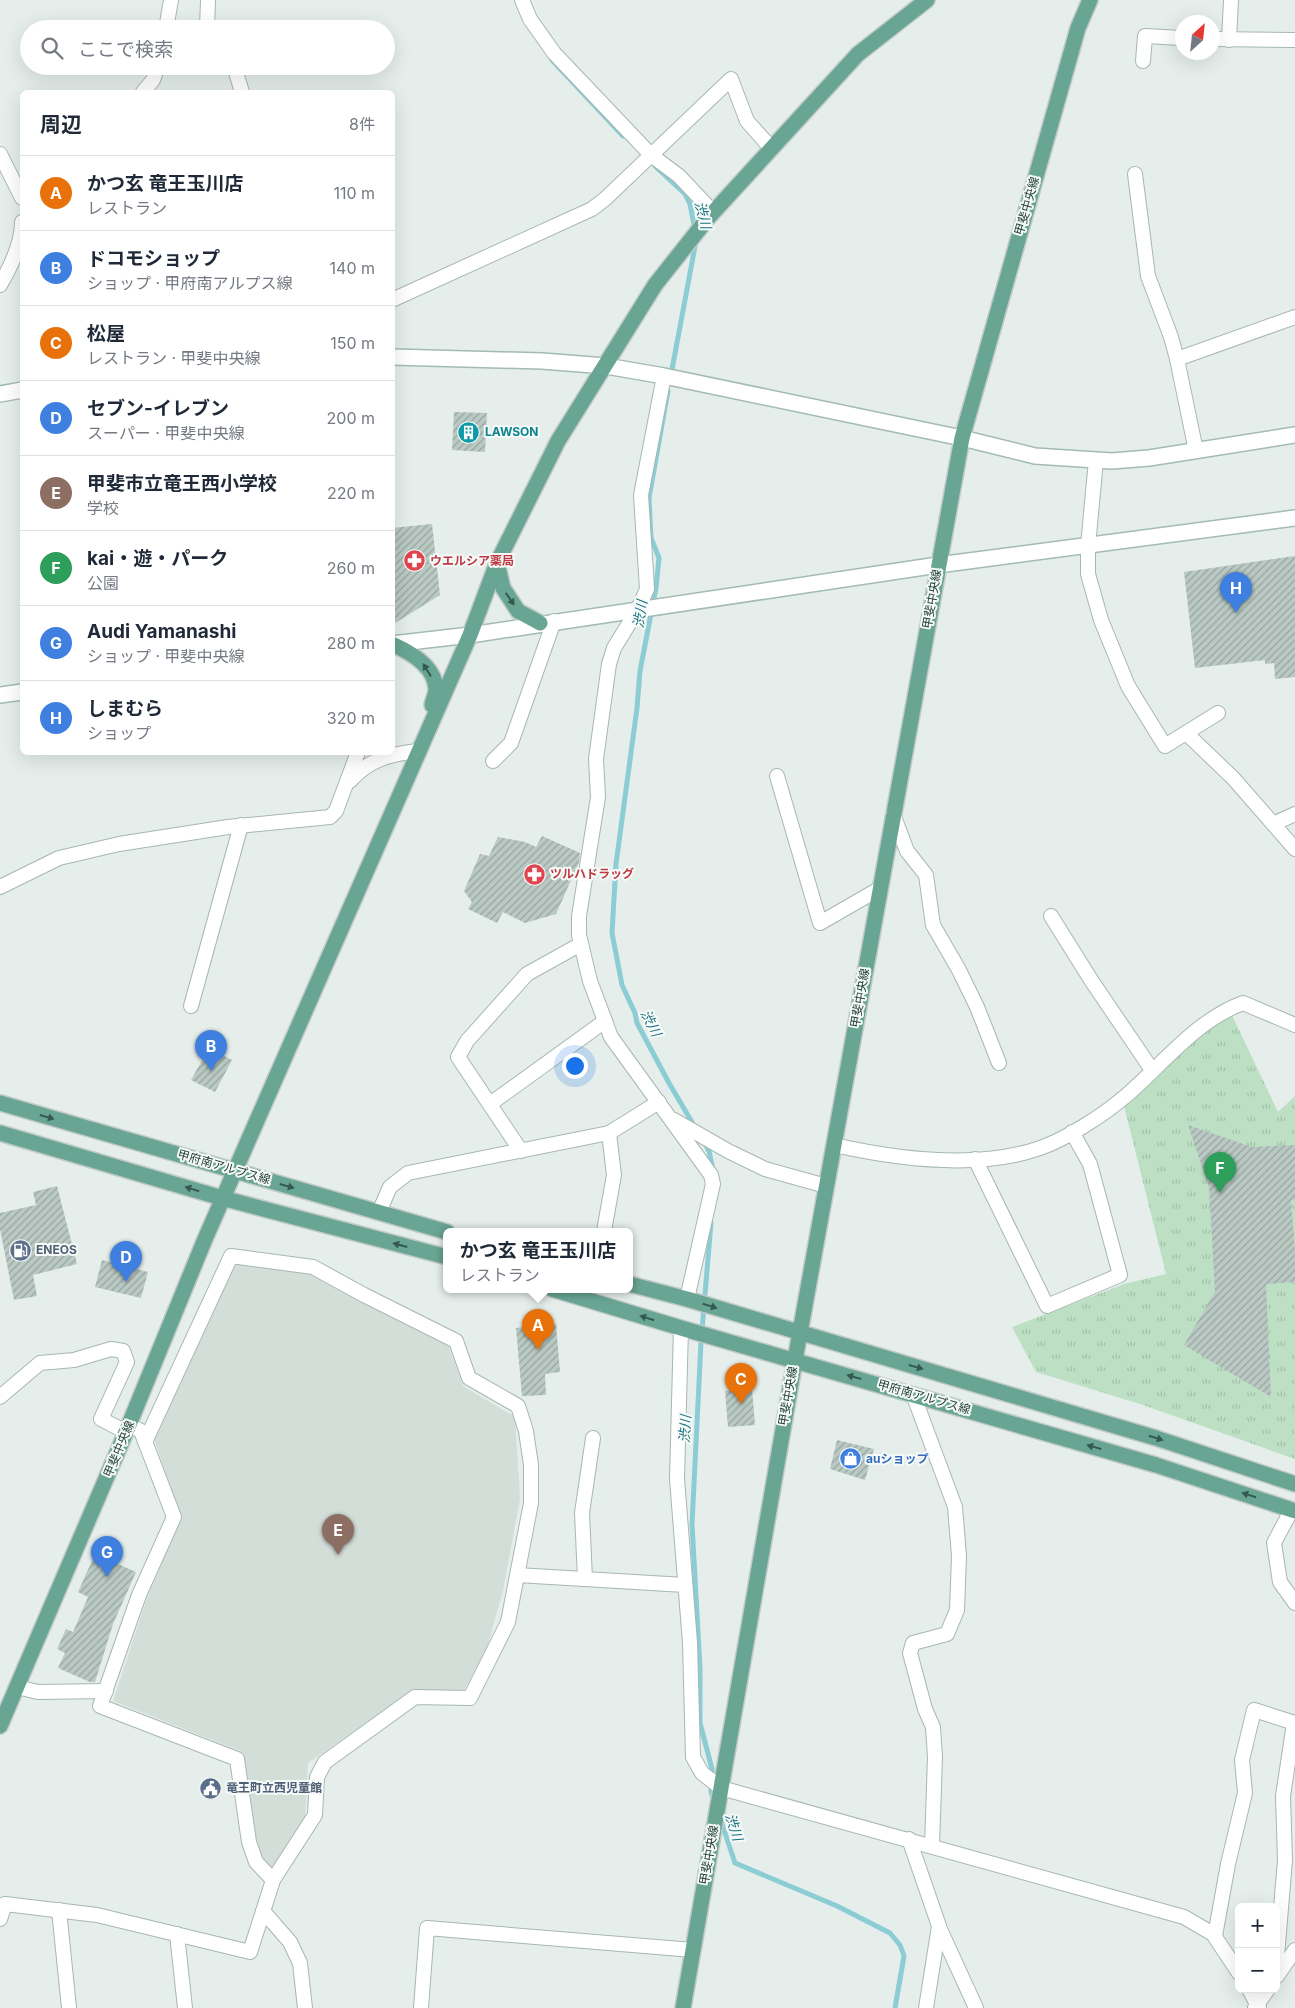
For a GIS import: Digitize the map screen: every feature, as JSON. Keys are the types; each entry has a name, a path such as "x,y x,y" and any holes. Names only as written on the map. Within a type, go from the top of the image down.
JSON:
{"main road":[{"path":"426,733 470,635 497,563 558,441 655,285 713,212 858,54 927,0"},
{"name":"甲斐中央線","path":"683,2008 794,1360 962,438 1078,28 1090,0"},
{"path":"497,563 503,588 518,611 547,622"},
{"path":"395,646 420,659 430,672 436,688 426,733"},
{"name":"甲斐中央線","path":"0,1726 10,1693 128,1429 222,1198 426,733"},
{"name":"甲府南アルプス線","path":"0,1103 443,1231"},
{"path":"0,1133 222,1198 443,1257"},
{"name":"甲府南アルプス線","path":"633,1285 687,1299 1156,1438 1295,1484"},
{"name":"甲府南アルプス線","path":"565,1293 1156,1465 1293,1510"}],"street":[{"path":"168,20 171,0"},
{"path":"207,20 208,0"},
{"path":"522,0 530,19 554,53 651,155 679,176 713,212"},
{"path":"1229,40 1231,0"},
{"path":"1142,61 1145,36 1175,38"},
{"path":"1220,39 1295,40"},
{"path":"147,90 155,75"},
{"path":"237,75 241,90"},
{"path":"395,299 592,209 732,79 747,121 771,148"},
{"path":"0,154 20,194"},
{"path":"1135,174 1148,276 1171,337 1196,451"},
{"path":"0,285 12,263 20,236"},
{"path":"1177,360 1295,317"},
{"path":"395,357 542,361 606,366 664,376 962,438 1035,456 1096,460 1149,458 1295,436"},
{"path":"664,376 641,495 647,589 614,648 609,664 596,759 598,797 579,916 581,944 590,981 611,1037 711,1175 713,1184 687,1299"},
{"path":"0,394 20,390"},
{"path":"1096,460 1088,546 1088,574 1101,620 1128,686 1165,746 1218,713"},
{"path":"395,644 470,635 638,608 938,565 1295,518"},
{"path":"493,761 511,743 547,622"},
{"path":"0,695 20,692"},
{"path":"1186,733 1233,778 1295,849"},
{"path":"395,754 418,751"},
{"path":"0,887 59,858 119,844 241,825 330,817 336,811 357,755"},
{"path":"345,787 359,771 375,760 391,755"},
{"path":"777,776 820,924 879,889"},
{"path":"893,813 906,852 926,875 933,925 970,992 1000,1063"},
{"path":"1273,824 1295,814"},
{"path":"191,1006 241,825"},
{"path":"1051,916 1090,980 1152,1070"},
{"path":"521,1151 458,1057 466,1041 527,974 581,944"},
{"path":"834,1145 880,1155 928,1160 995,1158 1041,1148 1072,1132 1121,1100 1152,1070 1204,1026 1230,1008 1243,1003 1295,1024"},
{"path":"490,1104 605,1021"},
{"path":"379,1212 390,1186 408,1173 609,1133 659,1102"},
{"path":"669,1117 728,1151 765,1169 826,1186"},
{"path":"975,1159 1047,1306 1120,1275 1090,1164 1072,1132"},
{"path":"605,1228 614,1175 609,1133"},
{"path":"0,1919 5,1904 97,1915 250,1952 273,1880 315,1815 317,1777 325,1762 415,1697 470,1698 508,1622 531,1503 531,1465 526,1431 518,1406 469,1378 456,1341 313,1267 231,1256 145,1442"},
{"path":"681,1328 676,1479 690,1643 693,1757 702,1773 721,1788 1184,1916 1215,1936 1235,1967"},
{"path":"0,1398 40,1364 74,1360 111,1349 123,1351 127,1362 101,1419 128,1429 141,1431 174,1517 139,1595 100,1706 237,1759 249,1842 256,1862 273,1880"},
{"path":"913,1394 955,1507 959,1556 956,1610 947,1634 912,1643 910,1653 925,1709 932,1727 935,1757 932,1846"},
{"path":"585,1579 582,1513 593,1438"},
{"path":"1293,1510 1274,1543 1280,1582 1295,1603"},
{"path":"517,1574 685,1585"},
{"path":"10,1693 106,1692"},
{"path":"1215,1936 1228,1864 1245,1793 1242,1760 1254,1710 1294,1723 1283,1796 1285,1860 1278,1948"},
{"path":"909,1840 939,1926 976,2008"},
{"path":"59,1910 69,2008"},
{"path":"263,1911 290,1942 300,1964 305,2008"},
{"path":"926,2008 939,1926"},
{"path":"421,2008 427,1928 693,1950"},
{"path":"177,1934 185,2008"},
{"path":"1280,1971 1295,1950"},
{"path":"1251,1993 1257,2007"},
{"path":"1257,2007 1266,1993"}],"shaded area":[{"path":"238,1260 310,1272 448,1345 463,1386 515,1417 520,1499 503,1591 487,1648 462,1694 411,1691 308,1763 305,1823 272,1870 261,1858 243,1752 113,1701 147,1598 181,1518 154,1439"}],"green space":[{"path":"1231,1013 1278,1112 1295,1096 1295,1459 1140,1404 1036,1372 1012,1327 1124,1284 1166,1274 1124,1106 1167,1061"}],"building":[{"name":"LAWSON","path":"454,412 487,413 485,452 452,450"},
{"name":"ウエルシア薬局","path":"432,524 440,595 395,623 395,528"},
{"path":"1295,556 1295,677 1275,679 1274,663 1265,664 1265,660 1195,668 1184,572"},
{"path":"542,836 580,853 579,862 556,914 525,923 503,912 497,923 468,909 472,902 464,891 480,854 489,856 498,837 525,842 536,847"},
{"path":"209,1048 232,1060 215,1092 191,1080"},
{"path":"1188,1125 1252,1147 1295,1145 1295,1200 1291,1200 1295,1282 1266,1284 1271,1397 1184,1345 1215,1292 1209,1187"},
{"path":"57,1186 77,1264 33,1275 37,1296 14,1300 0,1229 0,1213 36,1205 33,1192"},
{"path":"102,1260 148,1272 141,1298 95,1287"},
{"path":"556,1324 560,1372 545,1374 546,1395 522,1396 516,1328"},
{"path":"752,1388 755,1425 728,1427 725,1391"},
{"path":"837,1440 874,1449 865,1480 830,1469"},
{"path":"95,1554 136,1572 113,1624 95,1682 90,1682 58,1668 65,1653 57,1649 66,1629 73,1632 88,1597 78,1592"}],"waterway":[{"name":"渋川","path":"552,60 623,136"},
{"name":"渋川","path":"655,166 685,194 690,204 695,230"},
{"name":"渋川","path":"671,375 696,241"},
{"name":"渋川","path":"668,391 649,498 651,538 659,558 656,588 640,671 637,708 616,864 612,933 622,985 635,1013 637,1023 696,1129"},
{"name":"渋川","path":"703,1140 709,1151 713,1170"},
{"name":"渋川","path":"711,1223 701,1342 692,1524 700,1668 700,1723 712,1769 711,1792 714,1801"},
{"name":"渋川","path":"721,1821 735,1863 837,1906 890,1933 900,1945 904,1956 895,2008"}],"place":[{"name":"LAWSON","path":"469,432"},
{"name":"ウエルシア薬局","path":"414,561"},
{"name":"しまむら","path":"1236,613"},
{"name":"ツルハドラッグ","path":"534,874"},
{"name":"ドコモショップ","path":"211,1071"},
{"name":"kai・遊・パーク","path":"1220,1193"},
{"name":"ENEOS","path":"20,1250"},
{"name":"セブン-イレブン","path":"126,1282"},
{"name":"かつ玄 竜王玉川店","path":"538,1350"},
{"name":"松屋","path":"741,1404"},
{"name":"auショップ","path":"850,1459"},
{"name":"甲斐市立竜王西小学校","path":"338,1555"},
{"name":"Audi Yamanashi","path":"107,1577"},
{"name":"竜王町立西児童館","path":"210,1788"}]}
